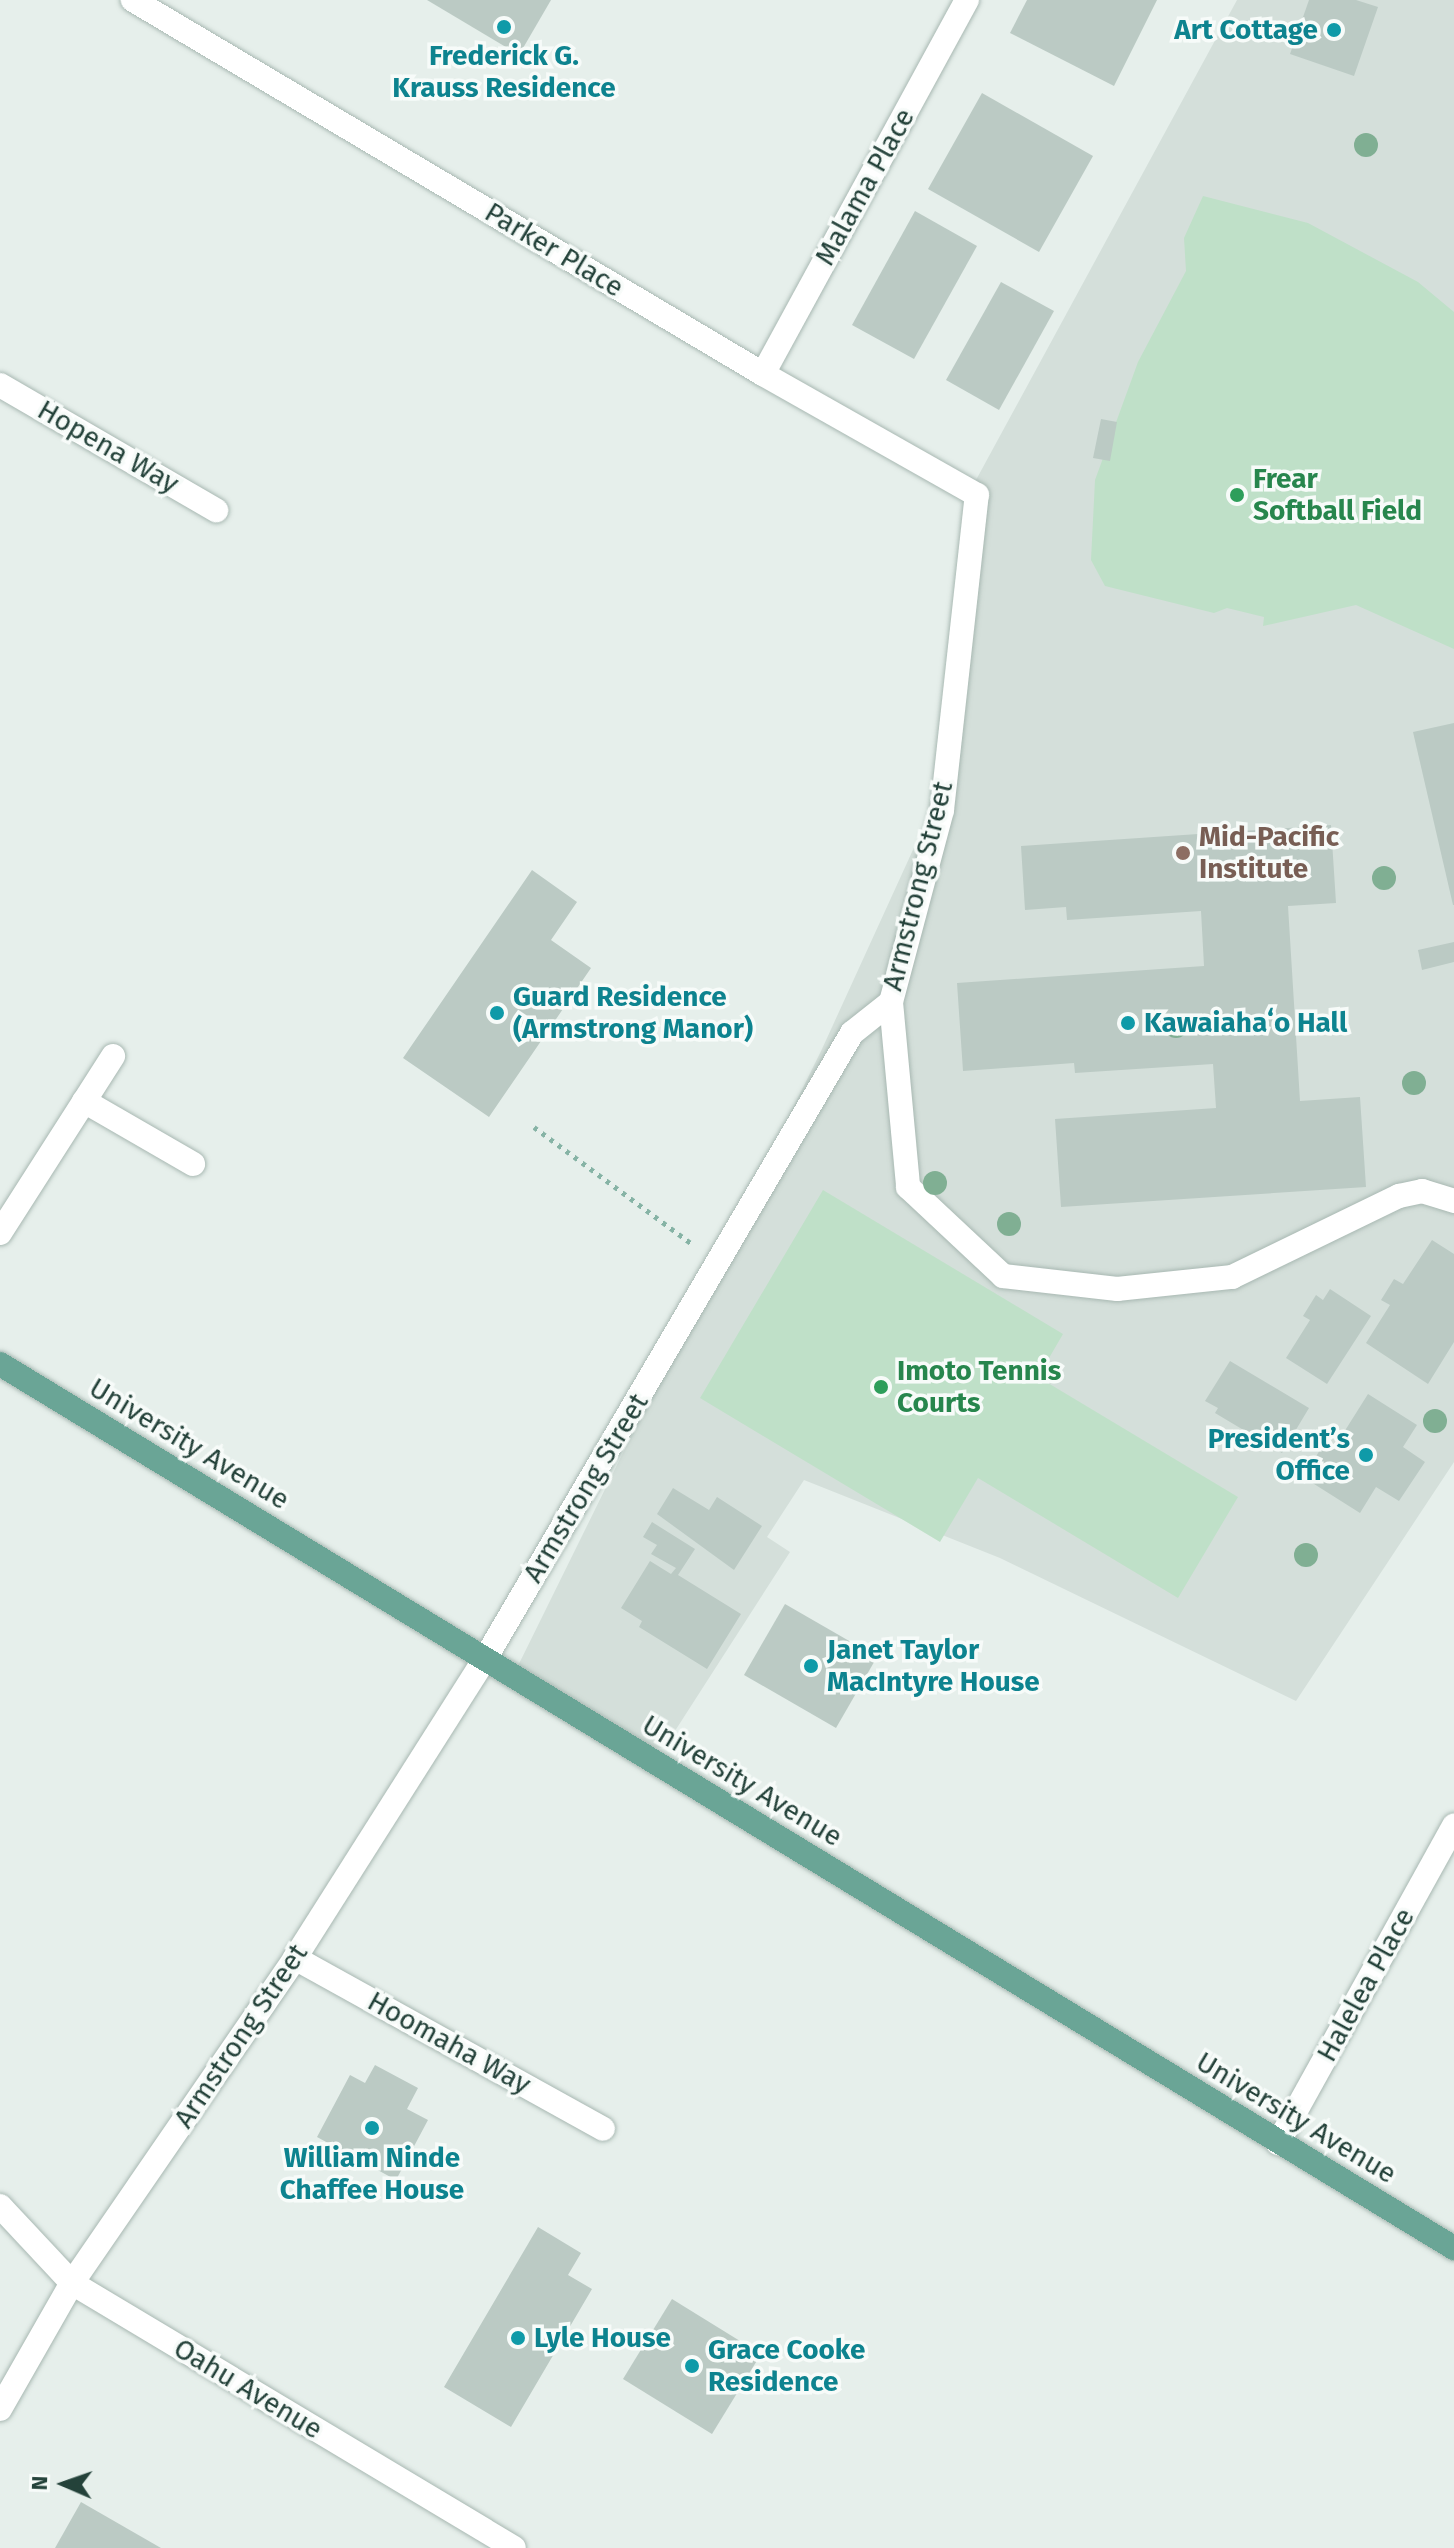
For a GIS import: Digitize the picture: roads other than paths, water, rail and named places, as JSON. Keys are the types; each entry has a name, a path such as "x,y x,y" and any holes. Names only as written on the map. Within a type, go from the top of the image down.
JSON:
{"main road":[{"name":"University Avenue","path":"0,1364 1454,2248"}],"street":[{"name":"Parker Place","path":"133,0 763,374 977,495"},
{"name":"Malama Place","path":"763,374 967,0"},
{"name":"Hopena Way","path":"0,385 216,510"},
{"name":"Armstrong Street","path":"0,2409 72,2283 295,1958 485,1659 852,1033 891,1002 942,810 977,495"},
{"path":"891,1002 908,1187 1003,1276 1117,1289 1232,1277 1399,1196 1422,1191 1454,1201"},
{"path":"0,1233 113,1056"},
{"path":"84,1101 193,1164"},
{"name":"Halelea Place","path":"1278,2143 1454,1826"},
{"name":"Hoomaha Way","path":"295,1958 603,2129"},
{"name":"Oahu Avenue","path":"0,2206 72,2283 514,2548"}],"place":[{"name":"Frederick G. Krauss Residence","path":"504,27"},
{"name":"Art Cottage","path":"1334,30"},
{"name":"Frear Softball Field","path":"1237,495"},
{"name":"Mid-Pacific Institute","path":"1183,853"},
{"name":"Guard Residence (Armstrong Manor)","path":"497,1013"},
{"name":"Kawaiahaʻo Hall","path":"1128,1023"},
{"name":"Imoto Tennis Courts","path":"881,1387"},
{"name":"President’s Office","path":"1366,1455"},
{"name":"Janet Taylor MacIntyre House","path":"811,1666"},
{"name":"William Ninde Chaffee House","path":"372,2128"},
{"name":"Lyle House","path":"518,2338"},
{"name":"Grace Cooke Residence","path":"692,2366"}]}
